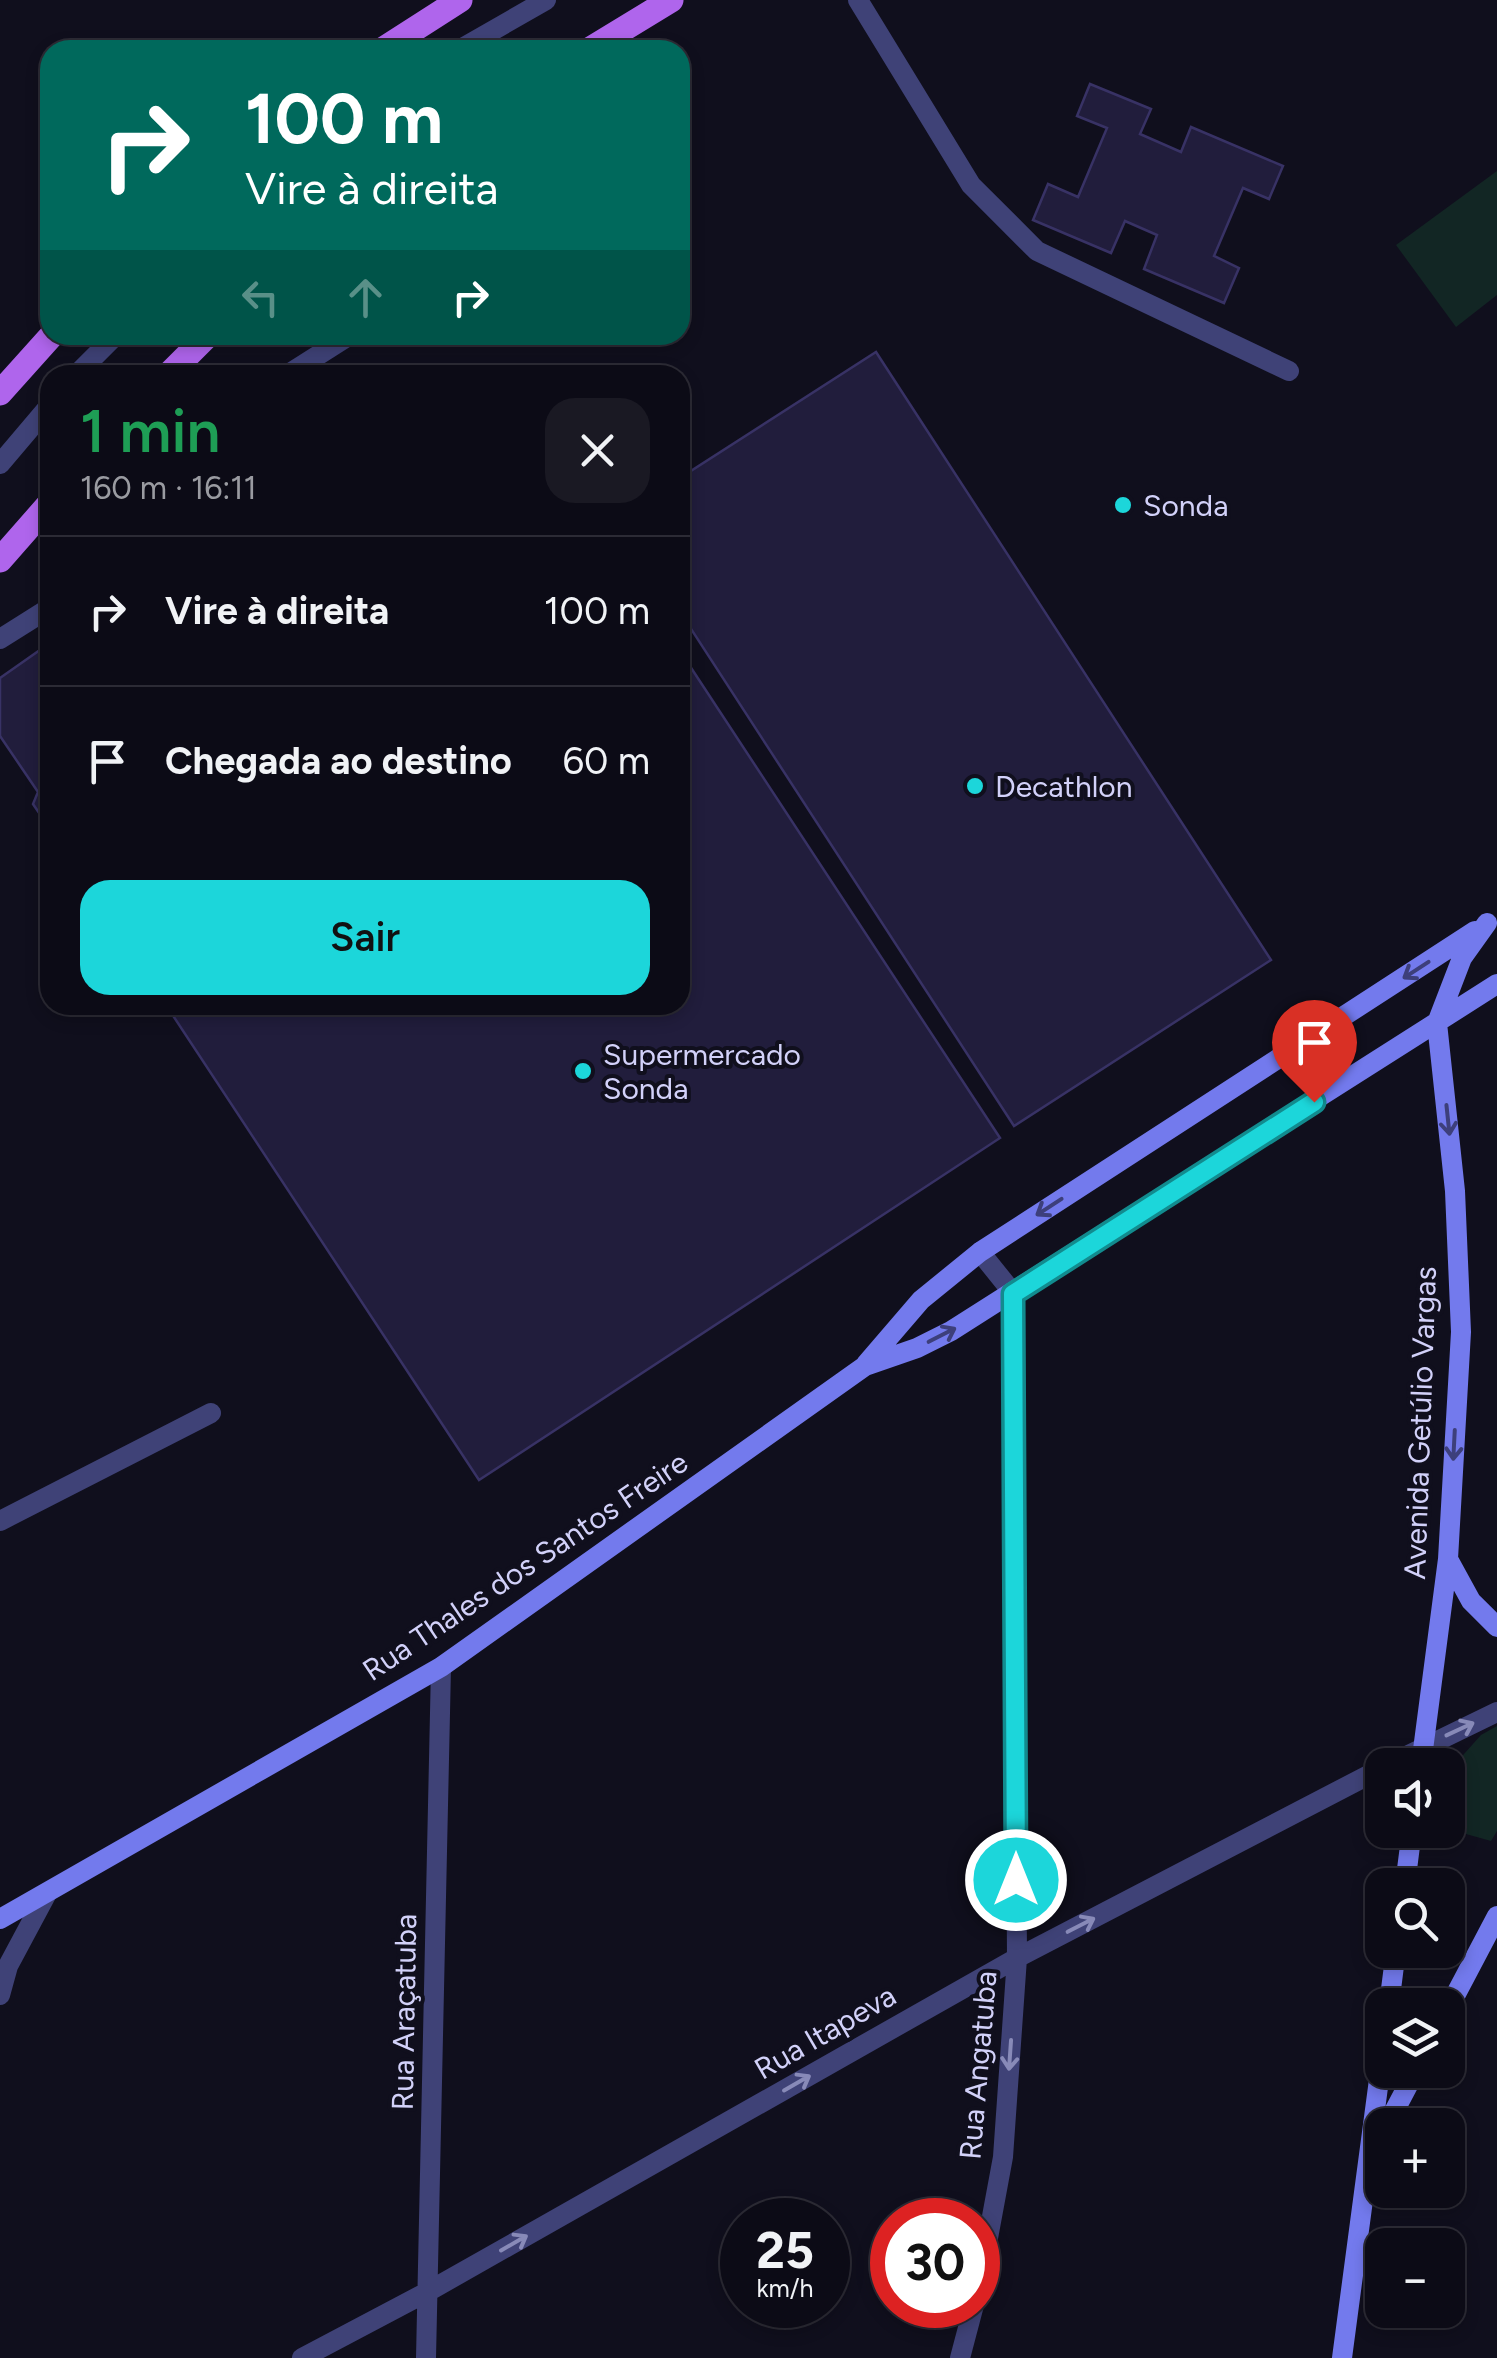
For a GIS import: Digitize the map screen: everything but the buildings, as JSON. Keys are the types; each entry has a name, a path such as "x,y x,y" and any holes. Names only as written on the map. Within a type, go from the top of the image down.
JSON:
{"main road":[{"path":"398,40 460,0"},
{"path":"605,40 671,0"},
{"path":"0,393 43,345"},
{"path":"178,365 198,345"},
{"path":"0,560 40,516"}],"street":[{"path":"476,40 546,0"},
{"path":"858,0 971,185 1037,251 1289,371"},
{"path":"86,365 106,345"},
{"path":"302,365 334,345"},
{"path":"0,464 40,417"},
{"path":"0,639 40,614"},
{"path":"1437,1024 1462,958 1492,920"},
{"name":"Rua Thales dos Santos Freire","path":"0,1919 441,1667 865,1366 921,1300 980,1252 1492,920"},
{"name":"Rua Thales dos Santos Freire","path":"865,1366 917,1348 1013,1294 1497,984"},
{"name":"Avenida Getúlio Vargas","path":"1423,1748 1448,1559 1461,1332 1456,1191 1437,1024"},
{"path":"980,1252 1013,1294"},
{"name":"Rua Angatuba","path":"995,2198 1003,2157 1017,1958 1013,1294"},
{"path":"0,1521 211,1413"},
{"path":"1448,1559 1471,1601 1497,1627"},
{"name":"Rua Araçatuba","path":"426,2358 441,1667"},
{"name":"Rua Itapeva","path":"1436,1748 1497,1712"},
{"name":"Rua Itapeva","path":"302,2358 429,2291 1017,1958 1365,1776"},
{"path":"0,1995 8,1966 46,1895"},
{"path":"1459,1988 1497,1916"},
{"path":"1342,2358 1365,2189"},
{"path":"960,2358 968,2328"}],"green space":[{"path":"1497,171 1497,295 1456,327 1396,245"},
{"path":"1497,1726 1497,1831 1491,1841 1465,1834 1465,1753 1481,1735"}],"place":[{"name":"Sonda","path":"1123,505"},
{"name":"Decathlon","path":"975,786"},
{"name":"Supermercado Sonda","path":"583,1071"}],"route":[{"path":"1016,1880 1013,1294 1314,1102"}]}
